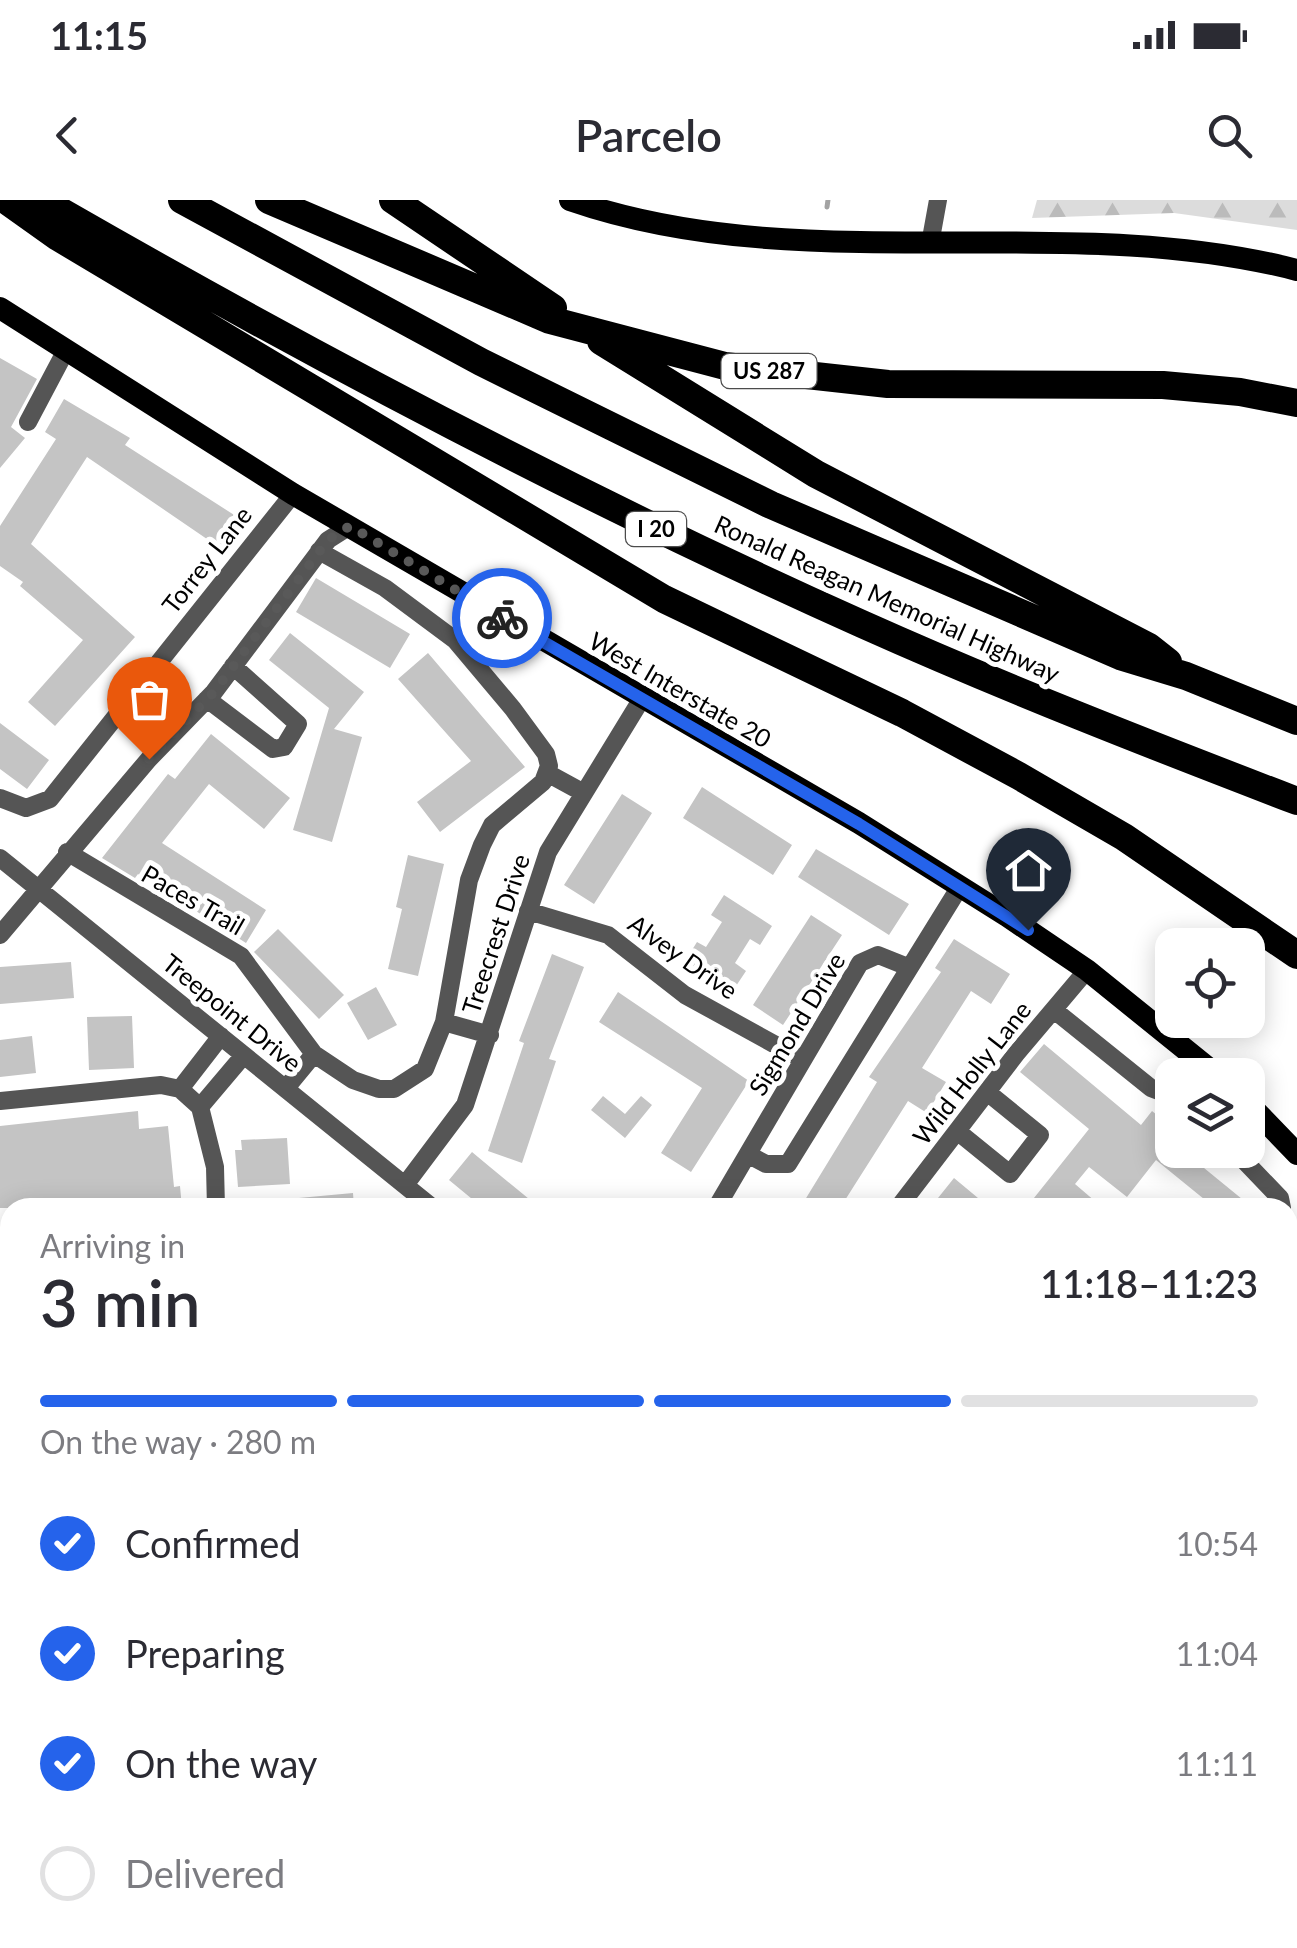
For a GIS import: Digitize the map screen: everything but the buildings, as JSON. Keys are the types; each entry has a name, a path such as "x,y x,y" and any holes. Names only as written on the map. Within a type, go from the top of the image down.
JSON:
{"highway":[{"path":"6,200 75,247 664,598 902,713 1064,802 1124,838 1297,956"},
{"name":"Ronald Reagan Memorial Highway","path":"41,200 344,371 656,529 998,682 1297,801"},
{"name":"Ronald Reagan Memorial Highway","path":"182,200 430,336 755,497 1120,656 1186,676 1297,721"},
{"name":"US 287","path":"269,200 550,320 725,366 888,384 1164,385 1240,392 1297,403"},
{"path":"393,200 632,362 816,474 1149,647 1186,676"},
{"path":"1240,392 1268,383 1297,387"}],"main road":[{"path":"570,200 735,234 834,243 1090,244 1198,252 1297,270"},
{"name":"West Interstate 20","path":"0,308 292,494 859,824 1087,970 1196,1058"},
{"path":"1265,1121 1297,1154"}],"street":[{"path":"930,244 938,200"},
{"path":"28,422 65,352"},
{"name":"Torrey Lane","path":"0,798 26,808 50,799 292,494"},
{"path":"0,936 67,852 207,699 319,551 350,526"},
{"path":"319,551 385,588 455,640 546,754 549,774 582,792"},
{"path":"207,699 273,749 291,739 298,724 290,712 233,666"},
{"name":"Treecrest Drive","path":"405,1184 465,1105 548,852 641,700"},
{"name":"Paces Trail","path":"67,852 240,956 314,1054 353,1080 379,1090 394,1089 424,1069 444,1022 466,897 482,845 492,825 549,774"},
{"name":"Treepoint Drive","path":"0,858 421,1198"},
{"path":"749,1155 766,1164 788,1164 959,888"},
{"name":"Alvey Drive","path":"528,911 608,934 685,995 803,1060"},
{"name":"Sigmond Drive","path":"722,1198 860,963 878,954 908,967"},
{"name":"Wild Holly Lane","path":"906,1198 1087,970"},
{"path":"1054,1010 1155,1090"},
{"path":"444,1022 490,1035"},
{"path":"180,1089 221,1036"},
{"path":"286,1088 314,1054"},
{"path":"200,1107 244,1055"},
{"path":"0,1101 162,1084 180,1089 200,1107 215,1167 216,1198"},
{"path":"957,1132 1010,1174 1040,1135 987,1092"},
{"path":"1251,1168 1280,1198"}],"green space":[{"path":"1037,200 1297,200 1297,230 1174,213 1032,218"}],"waterway":[{"path":"827,207 828,200"}],"way so far":[{"path":"149,759 214,692 328,540 350,526 502,618"}],"route":[{"path":"502,618 859,824 1028,930"}]}
